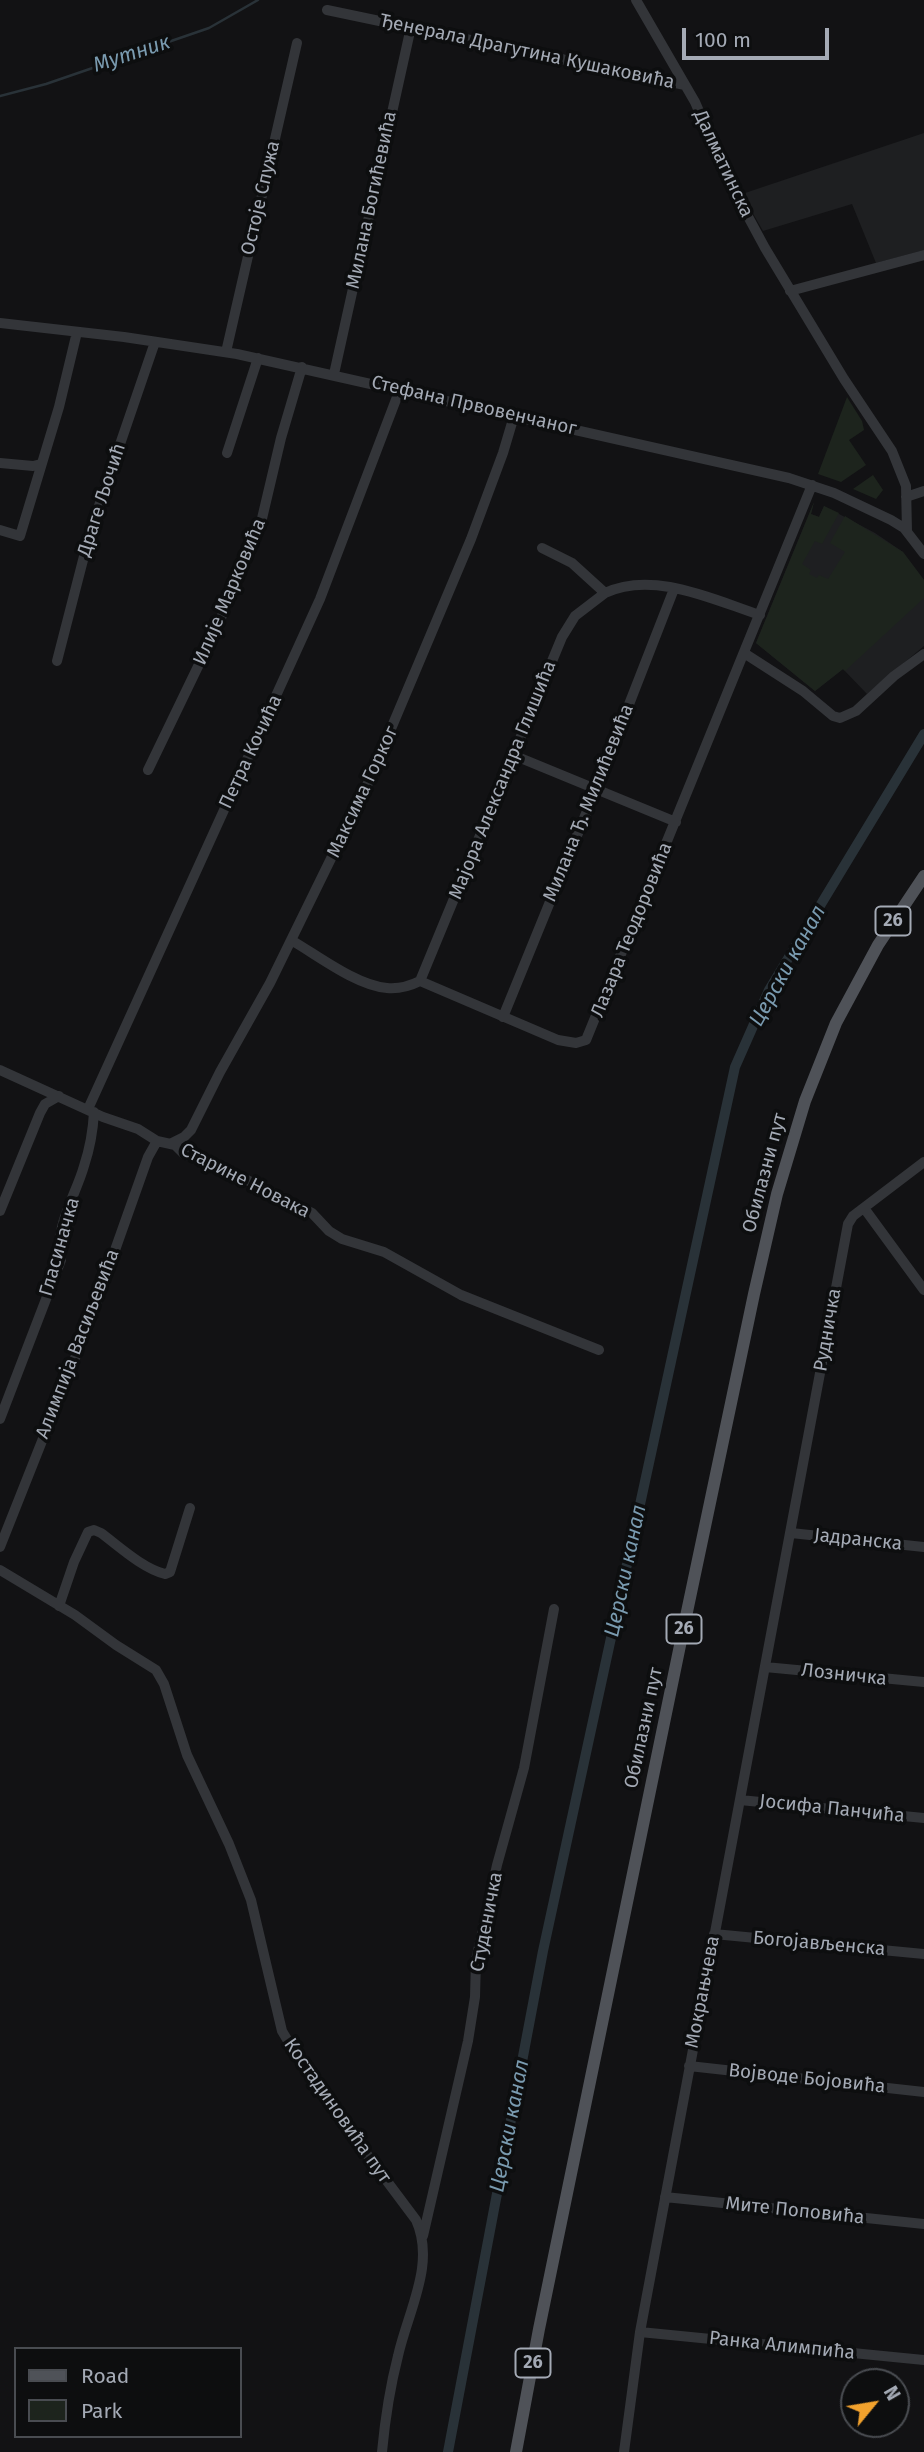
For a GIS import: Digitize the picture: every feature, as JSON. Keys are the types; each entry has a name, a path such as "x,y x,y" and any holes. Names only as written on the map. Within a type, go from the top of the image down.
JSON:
{"main road":[{"name":"Обилазни пут","path":"516,2452 682,1639 777,1194 804,1101 836,1023 878,945 924,876"}],"street":[{"name":"Далматинска","path":"636,0 685,85 735,192 790,291 892,451 902,473 907,531"},
{"name":"Ђенерала Драгутина Кушаковића","path":"327,10 685,85"},
{"name":"Милана Богићевића","path":"334,374 411,27"},
{"name":"Остоје Спужа","path":"226,352 297,43"},
{"path":"790,291 924,255"},
{"name":"Стефана Првовенчаног","path":"0,323 258,358 812,485 883,516 907,531 924,554"},
{"path":"0,530 20,536 72,358 77,332"},
{"name":"Драге Љочић","path":"57,661 91,529 155,342"},
{"path":"227,453 258,358"},
{"name":"Илије Марковића","path":"148,770 222,616 260,527 281,438 302,367"},
{"name":"Петра Кочића","path":"91,1111 320,599 400,389"},
{"name":"Максима Горког","path":"170,1144 191,1130 291,940 369,782 413,681 490,489 514,416"},
{"path":"0,464 41,464"},
{"name":"Лазара Теодоровића","path":"420,981 558,1040 576,1044 586,1040 812,485"},
{"path":"906,497 924,491"},
{"path":"542,548 572,563 605,593 629,586 674,589 760,615"},
{"name":"Милана Ђ. Милићевића","path":"503,1017 674,589"},
{"name":"Мајора Александра Глишића","path":"420,981 562,637 575,616 605,593"},
{"path":"744,653 787,679 840,719 856,711 894,676 924,654"},
{"path":"513,755 676,822"},
{"path":"291,940 351,975 380,987 399,988 420,981"},
{"name":"Старине Новака","path":"0,1070 138,1129 157,1141 175,1145 184,1154 241,1177 312,1213 329,1231 342,1239 384,1252 461,1295 599,1350"},
{"path":"0,1211 44,1104 59,1096"},
{"name":"Гласиначка","path":"0,1419 61,1260 59,1238 92,1137 91,1111"},
{"name":"Алимпија Васиљевића","path":"0,1547 92,1315 148,1157 157,1141"},
{"name":"Рудничка","path":"791,1533 848,1224 864,1208 924,1162"},
{"path":"864,1208 924,1290"},
{"path":"59,1606 88,1532 94,1530 101,1533 156,1572 165,1574 170,1572 190,1508"},
{"name":"Јадранска","path":"791,1533 924,1547"},
{"name":"Мокрањчева","path":"624,2452 640,2332 791,1533"},
{"name":"Костадиновића пут","path":"0,1570 156,1670 164,1684 187,1755 229,1844 251,1900 282,2031 312,2081 411,2212 424,2236"},
{"name":"Студеничка","path":"424,2236 468,2042 475,1997 476,1960 497,1865 524,1768 554,1609"},
{"name":"Лозничка","path":"765,1667 924,1682"},
{"name":"Јосифа Панчића","path":"740,1800 924,1818"},
{"name":"Богојављенска","path":"714,1934 924,1954"},
{"name":"Војводе Бојовића","path":"689,2066 924,2092"},
{"name":"Мите Поповића","path":"665,2197 924,2224"},
{"path":"382,2452 384,2426 398,2352 411,2318 421,2276 424,2236"},
{"name":"Ранка Алимпића","path":"640,2332 924,2360"}],"shaded area":[{"path":"924,133 924,250 876,263 852,204 763,231 742,194"},
{"path":"814,502 811,514 819,517 824,506 875,533 903,552 924,580 924,646 867,694 843,669 815,691 756,643"}],"green space":[{"path":"847,397 862,421 864,430 849,440 866,465 841,482 818,474"},
{"path":"873,475 883,490 876,499 853,489"},
{"path":"814,502 811,514 819,517 824,506 839,513 822,544 815,541 802,564 811,570 809,574 828,579 845,552 830,543 845,516 903,552 924,580 924,598 845,671 843,669 815,691 756,643"}],"waterway":[{"name":"Мутник","path":"0,96 46,84 209,28 258,0"},
{"name":"Церски канал","path":"448,2452 543,1951 735,1067 769,990 924,734"}]}
